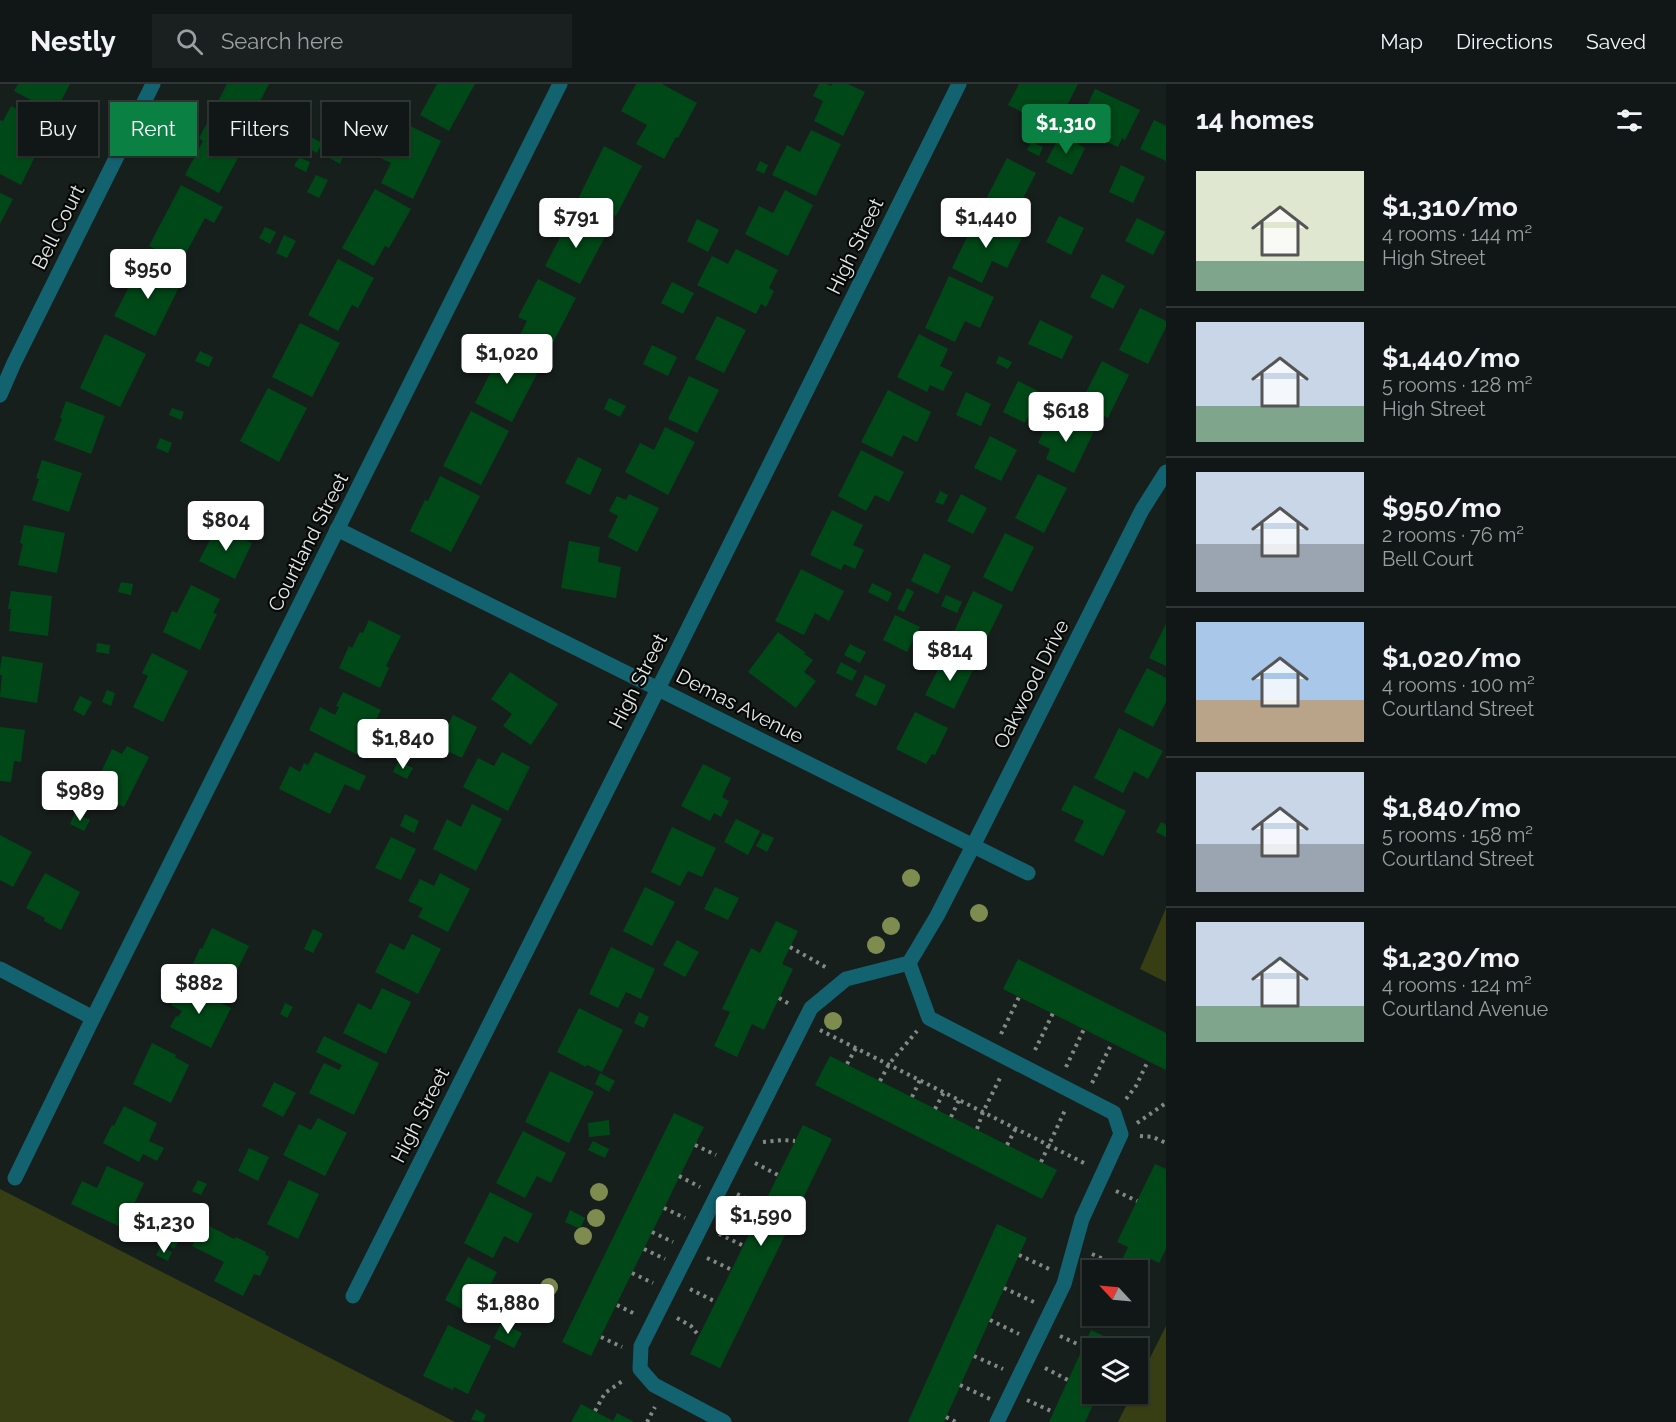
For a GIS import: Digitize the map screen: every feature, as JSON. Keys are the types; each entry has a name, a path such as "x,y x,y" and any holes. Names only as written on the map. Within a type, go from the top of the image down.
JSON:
{"street":[{"name":"Bell Court","path":"0,395 49,291 153,84"},
{"name":"Courtland Street","path":"15,1178 560,84"},
{"name":"High Street","path":"353,1296 959,84"},
{"name":"Oakwood Drive","path":"909,963 974,846 1142,510 1166,472"},
{"name":"Demas Avenue","path":"337,529 1028,873"},
{"path":"724,1422 654,1385 640,1368 641,1346 811,1008 846,979 909,963 929,1018 1114,1113 1121,1134 1082,1219 1064,1284 998,1422"},
{"path":"0,969 93,1018"}],"path":[{"path":"790,947 806,956"},
{"path":"1008,1021 1019,997"},
{"path":"778,998 789,1004"},
{"path":"1041,1038 1053,1013"},
{"path":"817,1028 1078,1160"},
{"path":"1073,1053 1084,1029"},
{"path":"880,1081 889,1064 905,1043"},
{"path":"1100,1067 1112,1043"},
{"path":"847,1064 856,1048"},
{"path":"1136,1086 1148,1061"},
{"path":"912,1097 920,1080"},
{"path":"977,1129 995,1088"},
{"path":"935,1109 944,1092"},
{"path":"951,1117 959,1100"},
{"path":"1121,1134 1166,1103"},
{"path":"1041,1162 1060,1120"},
{"path":"1007,1145 1016,1128"},
{"path":"1153,1137 1166,1143"},
{"path":"761,1143 795,1141"},
{"path":"695,1145 706,1150"},
{"path":"769,1170 778,1175"},
{"path":"680,1176 690,1182"},
{"path":"1125,1196 1137,1201"},
{"path":"753,1202 763,1207"},
{"path":"664,1208 674,1213"},
{"path":"741,1226 751,1230"},
{"path":"652,1232 663,1237"},
{"path":"734,1241 744,1246"},
{"path":"644,1249 654,1253"},
{"path":"1019,1255 1037,1263"},
{"path":"1098,1256 1106,1260"},
{"path":"721,1265 732,1270"},
{"path":"632,1273 641,1278"},
{"path":"1004,1288 1021,1296"},
{"path":"705,1297 716,1302"},
{"path":"616,1305 626,1309"},
{"path":"990,1320 1006,1327"},
{"path":"691,1326 699,1336"},
{"path":"601,1337 609,1341"},
{"path":"1070,1341 1082,1346"},
{"path":"974,1356 988,1362"},
{"path":"1055,1373 1068,1380"},
{"path":"960,1385 975,1391"},
{"path":"595,1411 605,1393"},
{"path":"1040,1406 1053,1412"},
{"path":"647,1422 650,1417"},
{"path":"946,1417 956,1422"}],"green space":[{"path":"1166,908 1166,982 1140,969"},
{"path":"0,1189 455,1422 0,1422"},
{"path":"1166,1326 1166,1422 1118,1422 1127,1404 1148,1404 1148,1362"}],"building":[{"path":"18,84 70,84 61,102 34,102 14,91"},
{"path":"227,84 269,84 260,102 218,102"},
{"path":"437,84 475,84 449,131 420,115"},
{"path":"636,84 662,84 697,103 664,159 636,144 647,125 621,111"},
{"path":"819,84 831,86 832,84 848,84 865,92 843,136 814,121 823,101 813,96"},
{"path":"1019,84 1078,84 1055,129 1008,105"},
{"path":"1095,89 1140,110 1125,140 1122,138 1118,147 1098,138 1102,129 1081,118"},
{"path":"11,106 18,110 18,156 35,156 21,185 0,174 0,120 3,121"},
{"path":"209,120 209,156 239,156 219,193 185,175 203,141 199,138"},
{"path":"1154,120 1166,126 1166,161 1140,149"},
{"path":"410,126 441,141 413,199 381,183 391,163 378,157 409,156"},
{"path":"811,130 841,144 816,196 772,175 787,145 800,152"},
{"path":"1060,135 1085,148 1072,175 1046,162"},
{"path":"311,137 322,143 317,153 310,149"},
{"path":"1031,142 1043,147 1039,156 1027,150"},
{"path":"604,146 642,166 616,216 579,197"},
{"path":"326,156 343,156 340,164"},
{"path":"299,157 310,162 306,172 294,166"},
{"path":"1007,158 1036,173 1014,216 985,201"},
{"path":"760,161 768,165 764,174 756,170"},
{"path":"1121,165 1145,177 1133,203 1109,192"},
{"path":"316,175 328,180 319,198 307,192"},
{"path":"181,185 223,207 214,223 205,218 181,262 149,246"},
{"path":"375,189 411,209 389,248 385,246 374,266 342,248"},
{"path":"785,190 813,205 788,256 745,234 759,206 773,213"},
{"path":"0,193 13,199 0,224"},
{"path":"573,213 608,231 580,284 545,266"},
{"path":"977,216 1022,238 1007,268 992,261 982,283 952,268"},
{"path":"1059,216 1084,228 1071,255 1046,242"},
{"path":"1137,218 1165,232 1153,255 1125,241"},
{"path":"697,219 719,230 708,252 687,241"},
{"path":"265,227 276,232 270,244 259,238"},
{"path":"284,235 296,241 287,258 276,253"},
{"path":"736,249 778,270 769,288 774,291 766,307 761,304 756,314 697,285 712,256 728,264"},
{"path":"338,259 374,278 358,308 352,305 338,331 308,315"},
{"path":"141,263 181,283 155,336 114,316"},
{"path":"1102,274 1125,286 1113,309 1090,297"},
{"path":"949,276 994,297 980,328 965,321 955,342 925,328"},
{"path":"538,279 576,298 547,354 518,339 527,321 518,317"},
{"path":"672,282 694,293 683,314 661,303"},
{"path":"1140,308 1166,321 1166,327 1148,364 1119,350"},
{"path":"717,316 746,330 724,373 695,359"},
{"path":"1040,320 1073,336 1062,359 1028,344"},
{"path":"300,323 340,343 312,397 272,377"},
{"path":"105,334 146,354 120,407 80,388"},
{"path":"919,334 948,349 940,366 953,372 943,391 930,385 927,392 897,377"},
{"path":"652,345 677,357 668,376 643,364"},
{"path":"503,348 540,368 512,422 475,403"},
{"path":"200,351 213,357 209,367 195,361"},
{"path":"999,356 1012,362 1008,369 996,363"},
{"path":"1102,361 1129,375 1108,418 1080,404"},
{"path":"689,376 719,390 697,433 668,419"},
{"path":"1018,381 1044,394 1034,415 1030,413 1025,423 1003,412"},
{"path":"268,388 307,408 279,462 240,441"},
{"path":"888,390 931,412 917,442 903,435 892,457 861,442"},
{"path":"966,392 991,404 981,426 956,415"},
{"path":"609,398 626,406 620,417 604,409"},
{"path":"66,401 105,416 91,454 54,440"},
{"path":"172,408 184,412 181,420 169,415"},
{"path":"471,411 509,431 481,485 443,466"},
{"path":"1065,417 1094,431 1074,473 1046,459 1050,449 1038,443 1047,423 1060,429"},
{"path":"665,427 695,442 668,495 625,472 640,443 654,450"},
{"path":"990,436 1017,450 1001,481 974,468"},
{"path":"160,438 172,443 168,453 156,448"},
{"path":"861,450 904,472 889,502 875,495 866,511 838,496"},
{"path":"578,457 602,469 590,495 565,483"},
{"path":"42,460 82,473 69,512 32,500"},
{"path":"1038,474 1067,488 1044,533 1015,518"},
{"path":"440,476 480,496 451,552 410,531"},
{"path":"940,491 948,495 943,505 935,502"},
{"path":"629,494 659,508 637,552 608,537 618,516 609,511 617,496 626,500"},
{"path":"961,494 987,508 973,534 947,521"},
{"path":"832,510 863,525 853,545 864,550 855,569 844,564 841,570 810,555"},
{"path":"24,525 65,533 57,573 18,565 23,544 20,543"},
{"path":"217,526 252,543 235,579 199,561"},
{"path":"1005,533 1034,547 1012,592 983,577"},
{"path":"569,541 600,547 598,562 621,567 616,598 561,588"},
{"path":"924,553 951,566 938,594 911,581"},
{"path":"801,569 844,591 829,621 815,613 804,635 775,621"},
{"path":"121,582 133,584 131,595 118,592"},
{"path":"872,583 892,593 888,602 868,592"},
{"path":"191,585 220,599 213,613 217,614 200,650 163,632 172,611 177,613"},
{"path":"907,588 914,592 904,612 897,609"},
{"path":"11,591 52,596 48,636 9,631 11,609 8,609"},
{"path":"973,591 1003,605 981,650 952,636"},
{"path":"946,595 962,602 957,613 941,606"},
{"path":"895,615 920,627 907,652 883,640"},
{"path":"369,620 401,636 386,666 389,668 380,688 339,668 349,646 352,648"},
{"path":"1166,624 1166,666 1149,658"},
{"path":"778,632 813,660 804,672 816,681 796,708 748,672"},
{"path":"97,643 110,645 109,654 96,652"},
{"path":"850,644 866,652 860,663 844,655"},
{"path":"152,653 188,671 163,722 133,707 148,676 142,673"},
{"path":"946,654 974,668 954,709 925,695"},
{"path":"2,656 43,663 37,703 0,697"},
{"path":"841,662 857,671 852,681 836,673"},
{"path":"1147,668 1166,678 1166,702 1153,727 1124,712"},
{"path":"510,672 558,704 531,745 503,726 512,714 491,699"},
{"path":"865,675 886,685 876,706 855,696"},
{"path":"107,690 115,693 111,706 102,702"},
{"path":"343,692 381,710 358,755 309,730 320,707 335,715 339,707 336,706"},
{"path":"80,696 92,702 84,716 73,710"},
{"path":"915,712 948,728 935,755 932,754 926,764 896,749"},
{"path":"453,715 477,727 462,758 437,746"},
{"path":"0,727 25,730 21,762 14,761 11,782 0,781"},
{"path":"1119,728 1163,751 1148,779 1134,771 1123,793 1094,778"},
{"path":"127,746 149,757 124,807 92,791 112,749 122,754"},
{"path":"315,752 366,776 359,791 345,784 330,814 279,789 290,766 300,772 304,763 308,765"},
{"path":"502,752 530,767 508,811 463,787 478,758 494,766"},
{"path":"398,761 413,768 407,779 393,772"},
{"path":"703,764 731,778 722,797 729,801 721,817 714,813 710,821 681,806"},
{"path":"50,779 57,783 51,793 44,789"},
{"path":"1074,785 1126,811 1103,856 1074,841 1084,821 1061,810"},
{"path":"472,804 502,819 476,871 433,849 447,819 461,827"},
{"path":"75,813 90,820 84,831 70,824"},
{"path":"405,814 419,821 414,833 400,826"},
{"path":"736,819 760,831 748,855 724,842"},
{"path":"1161,822 1166,825 1166,837 1156,832"},
{"path":"672,827 716,848 702,877 688,871 680,886 651,872"},
{"path":"763,833 774,838 767,852 756,846"},
{"path":"0,835 32,852 13,887 0,880"},
{"path":"391,837 416,849 401,880 375,868"},
{"path":"45,873 80,892 61,930 26,908"},
{"path":"440,873 470,889 448,932 418,917 423,908 408,901 420,879 434,886"},
{"path":"645,887 675,902 652,946 623,931"},
{"path":"715,887 739,898 728,920 704,909"},
{"path":"776,921 798,931 782,964 793,969 764,1030 752,1024 737,1057 714,1046 730,1012 722,1009 751,948 760,953"},
{"path":"212,928 249,946 231,982 193,964"},
{"path":"313,929 323,934 313,953 304,949"},
{"path":"412,934 441,949 418,994 375,972 390,943 404,950"},
{"path":"677,940 699,952 685,977 663,965"},
{"path":"611,947 655,969 641,999 626,992 618,1008 589,994"},
{"path":"1018,959 1166,1033 1166,1070 1003,989"},
{"path":"182,983 231,1008 211,1048 170,1027 182,1011 171,1005"},
{"path":"382,988 411,1002 386,1054 343,1033 358,1003 371,1010"},
{"path":"285,1003 293,1007 287,1018 280,1014"},
{"path":"579,1008 623,1030 602,1072 587,1065 586,1067 557,1052"},
{"path":"639,1012 649,1017 644,1028 634,1023"},
{"path":"324,1036 379,1063 354,1115 309,1093 324,1063 339,1070 342,1065 316,1052"},
{"path":"152,1043 176,1055 175,1057 189,1065 171,1103 133,1084"},
{"path":"830,1056 1057,1170 1042,1199 815,1085"},
{"path":"550,1071 594,1092 569,1143 525,1122"},
{"path":"600,1073 615,1081 609,1092 595,1084"},
{"path":"274,1082 296,1093 283,1117 262,1106"},
{"path":"124,1106 157,1123 149,1141 164,1148 157,1161 143,1154 139,1162 103,1143"},
{"path":"674,1113 704,1127 591,1356 562,1342"},
{"path":"318,1118 347,1133 325,1176 283,1155 299,1124 311,1130"},
{"path":"609,1120 610,1135 589,1137 588,1123"},
{"path":"803,1125 832,1139 720,1368 690,1354"},
{"path":"523,1131 566,1153 551,1183 537,1176 525,1198 496,1183"},
{"path":"593,1141 609,1149 605,1158 588,1150"},
{"path":"249,1148 269,1157 258,1181 238,1171"},
{"path":"1155,1164 1166,1169 1166,1249 1159,1263 1151,1259 1148,1265 1148,1260 1122,1260 1128,1247 1117,1242"},
{"path":"107,1166 144,1183 123,1228 71,1204 82,1181 97,1188"},
{"path":"198,1180 207,1184 201,1195 192,1191"},
{"path":"289,1180 319,1194 298,1239 267,1224"},
{"path":"490,1192 533,1214 518,1243 504,1236 493,1258 464,1243"},
{"path":"570,1210 585,1218 580,1229 565,1222"},
{"path":"204,1223 266,1252 265,1254 269,1257 260,1276 254,1274 243,1296 214,1281 224,1262 192,1246"},
{"path":"997,1224 1027,1238 944,1422 908,1422"},
{"path":"168,1230 181,1237 174,1249 162,1242"},
{"path":"161,1246 172,1252 168,1261 156,1255"},
{"path":"468,1257 497,1272 475,1316 445,1300"},
{"path":"501,1323 522,1333 514,1348 494,1338"},
{"path":"448,1325 491,1346 468,1394 454,1387 453,1390 423,1376"},
{"path":"1091,1330 1108,1338 1087,1338"},
{"path":"1082,1350 1082,1404 1093,1404 1085,1422 1049,1422"},
{"path":"581,1404 613,1421 617,1413 634,1422 571,1422"},
{"path":"476,1409 486,1415 483,1422 471,1420"}]}
